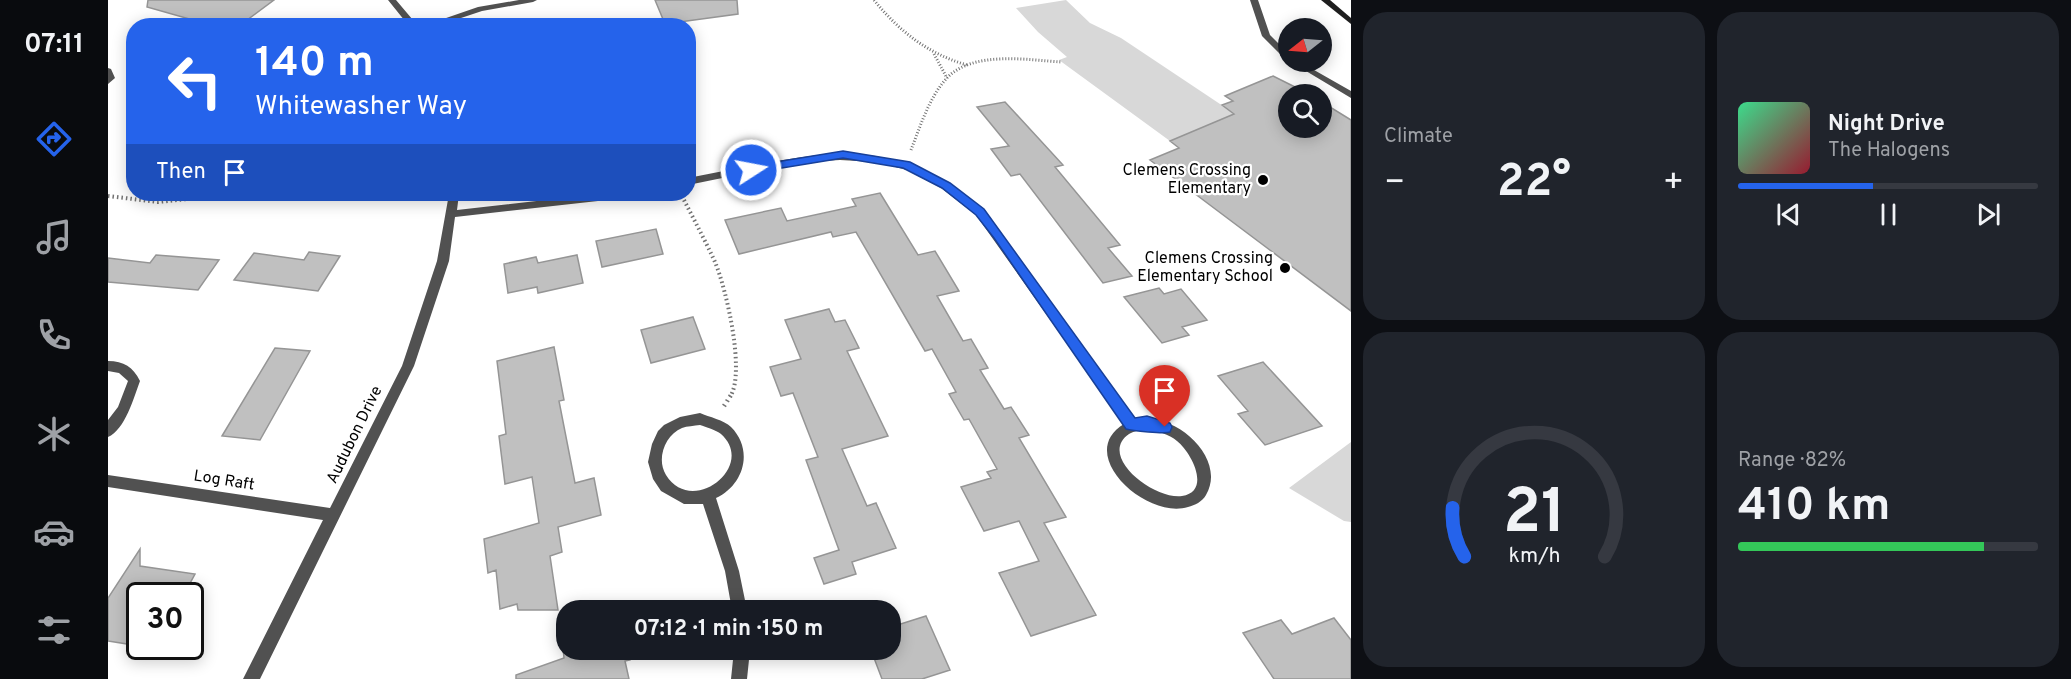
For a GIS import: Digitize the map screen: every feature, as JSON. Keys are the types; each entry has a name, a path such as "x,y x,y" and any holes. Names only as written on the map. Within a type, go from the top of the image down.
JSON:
{"street":[{"path":"392,0 407,18"},
{"path":"452,18 481,9 532,0"},
{"path":"1254,0 1266,36 1278,47"},
{"path":"1325,0 1351,22"},
{"path":"108,71 111,78 108,81"},
{"path":"1312,72 1351,95"},
{"path":"696,181 843,155 906,165 962,196 980,212 1132,425"},
{"name":"Audubon Drive","path":"251,679 408,366 443,261 453,201"},
{"path":"452,214 564,201"},
{"path":"108,366 122,367 130,372 134,381 123,410 108,431"},
{"path":"700,419 713,422 726,429 736,441 739,458 736,474 726,486 708,496 680,495 668,488 659,478 654,464 658,444 665,433 677,424 700,419"},
{"path":"1147,423 1165,427 1181,436 1196,452 1204,468 1204,484 1197,495 1183,502 1167,503 1149,497 1132,486 1120,471 1113,456 1114,442 1120,431 1132,425 1147,423"},
{"name":"Log Raft","path":"108,482 334,515"},
{"path":"708,496 732,571 738,600"},
{"path":"739,679 741,660"}],"path":[{"path":"874,0 894,22 934,53 967,65 1012,61 1062,62"},
{"path":"934,53 946,78"},
{"path":"906,165 917,135 946,78 967,65"},
{"path":"108,196 126,198"},
{"path":"150,201 168,201"},
{"path":"684,201 716,264 736,356 734,391 713,422"}],"shaded area":[{"path":"1066,0 1090,23 1121,38 1235,114 1170,141 1059,60 1067,57 1038,32 1016,8"},
{"path":"1351,442 1351,522 1344,521 1289,488"}],"building":[{"path":"148,0 274,0 250,18 186,18 147,7"},
{"path":"655,0 737,0 738,14 696,20 662,18"},
{"name":"Clemens Crossing Elementary","path":"1273,76 1289,84 1278,84 1278,138 1332,138 1332,108 1351,120 1351,311 1150,160 1179,148 1170,141 1234,114 1222,105 1233,101 1225,96"},
{"path":"1005,102 1063,165 1055,167 1120,245 1108,248 1132,276 1103,283 1020,174 1011,176 991,149 1009,146 977,107"},
{"path":"880,193 918,255 935,251 959,291 937,296 963,341 971,339 988,368 980,370 1004,409 1011,407 1029,435 1019,438 1066,517 1044,523 1096,615 1031,636 999,573 1039,561 1019,521 984,531 961,487 991,478 987,472 997,469 969,419 964,420 949,394 956,392 932,349 925,351 856,232 833,237 831,232 739,254 725,220 781,208 787,221 856,206 852,199"},
{"path":"656,229 663,254 602,267 596,241"},
{"path":"309,252 340,256 318,291 234,280 254,253 304,260"},
{"path":"156,255 219,260 198,290 108,282 108,258 150,263"},
{"path":"577,255 583,283 538,293 537,287 508,293 504,264 536,257 538,263"},
{"path":"1159,288 1164,294 1181,289 1207,320 1182,327 1189,335 1162,343 1124,297"},
{"path":"829,309 835,322 845,320 859,348 847,351 888,436 842,449 867,506 876,503 896,548 852,562 856,574 824,584 814,558 839,550 806,460 818,457 793,393 781,396 770,367 801,359 785,320"},
{"path":"693,317 705,349 651,363 641,330"},
{"path":"554,347 564,400 559,401 575,483 594,478 601,515 558,527 562,552 550,556 556,610 518,610 517,604 500,609 496,570 488,573 484,539 539,523 532,477 505,484 499,436 506,434 497,361"},
{"path":"275,348 310,351 260,440 222,436"},
{"path":"1263,362 1322,426 1265,445 1238,414 1248,411 1218,376"},
{"path":"140,549 140,566 195,574 191,582 126,582 126,644 108,641 108,598"},
{"path":"926,616 950,670 922,679 882,679 875,660 901,660 901,624"},
{"path":"1334,618 1351,640 1351,679 1274,679 1243,633 1281,620 1292,634"},
{"path":"558,660 630,660 625,661 629,679 516,679 516,675"}],"place":[{"name":"Clemens Crossing Elementary","path":"1263,180"},
{"name":"Clemens Crossing Elementary School","path":"1285,268"}],"route":[{"path":"751,170 822,157 861,156 906,165 946,185 980,212 998,235 1132,425 1147,423 1165,427"}]}
